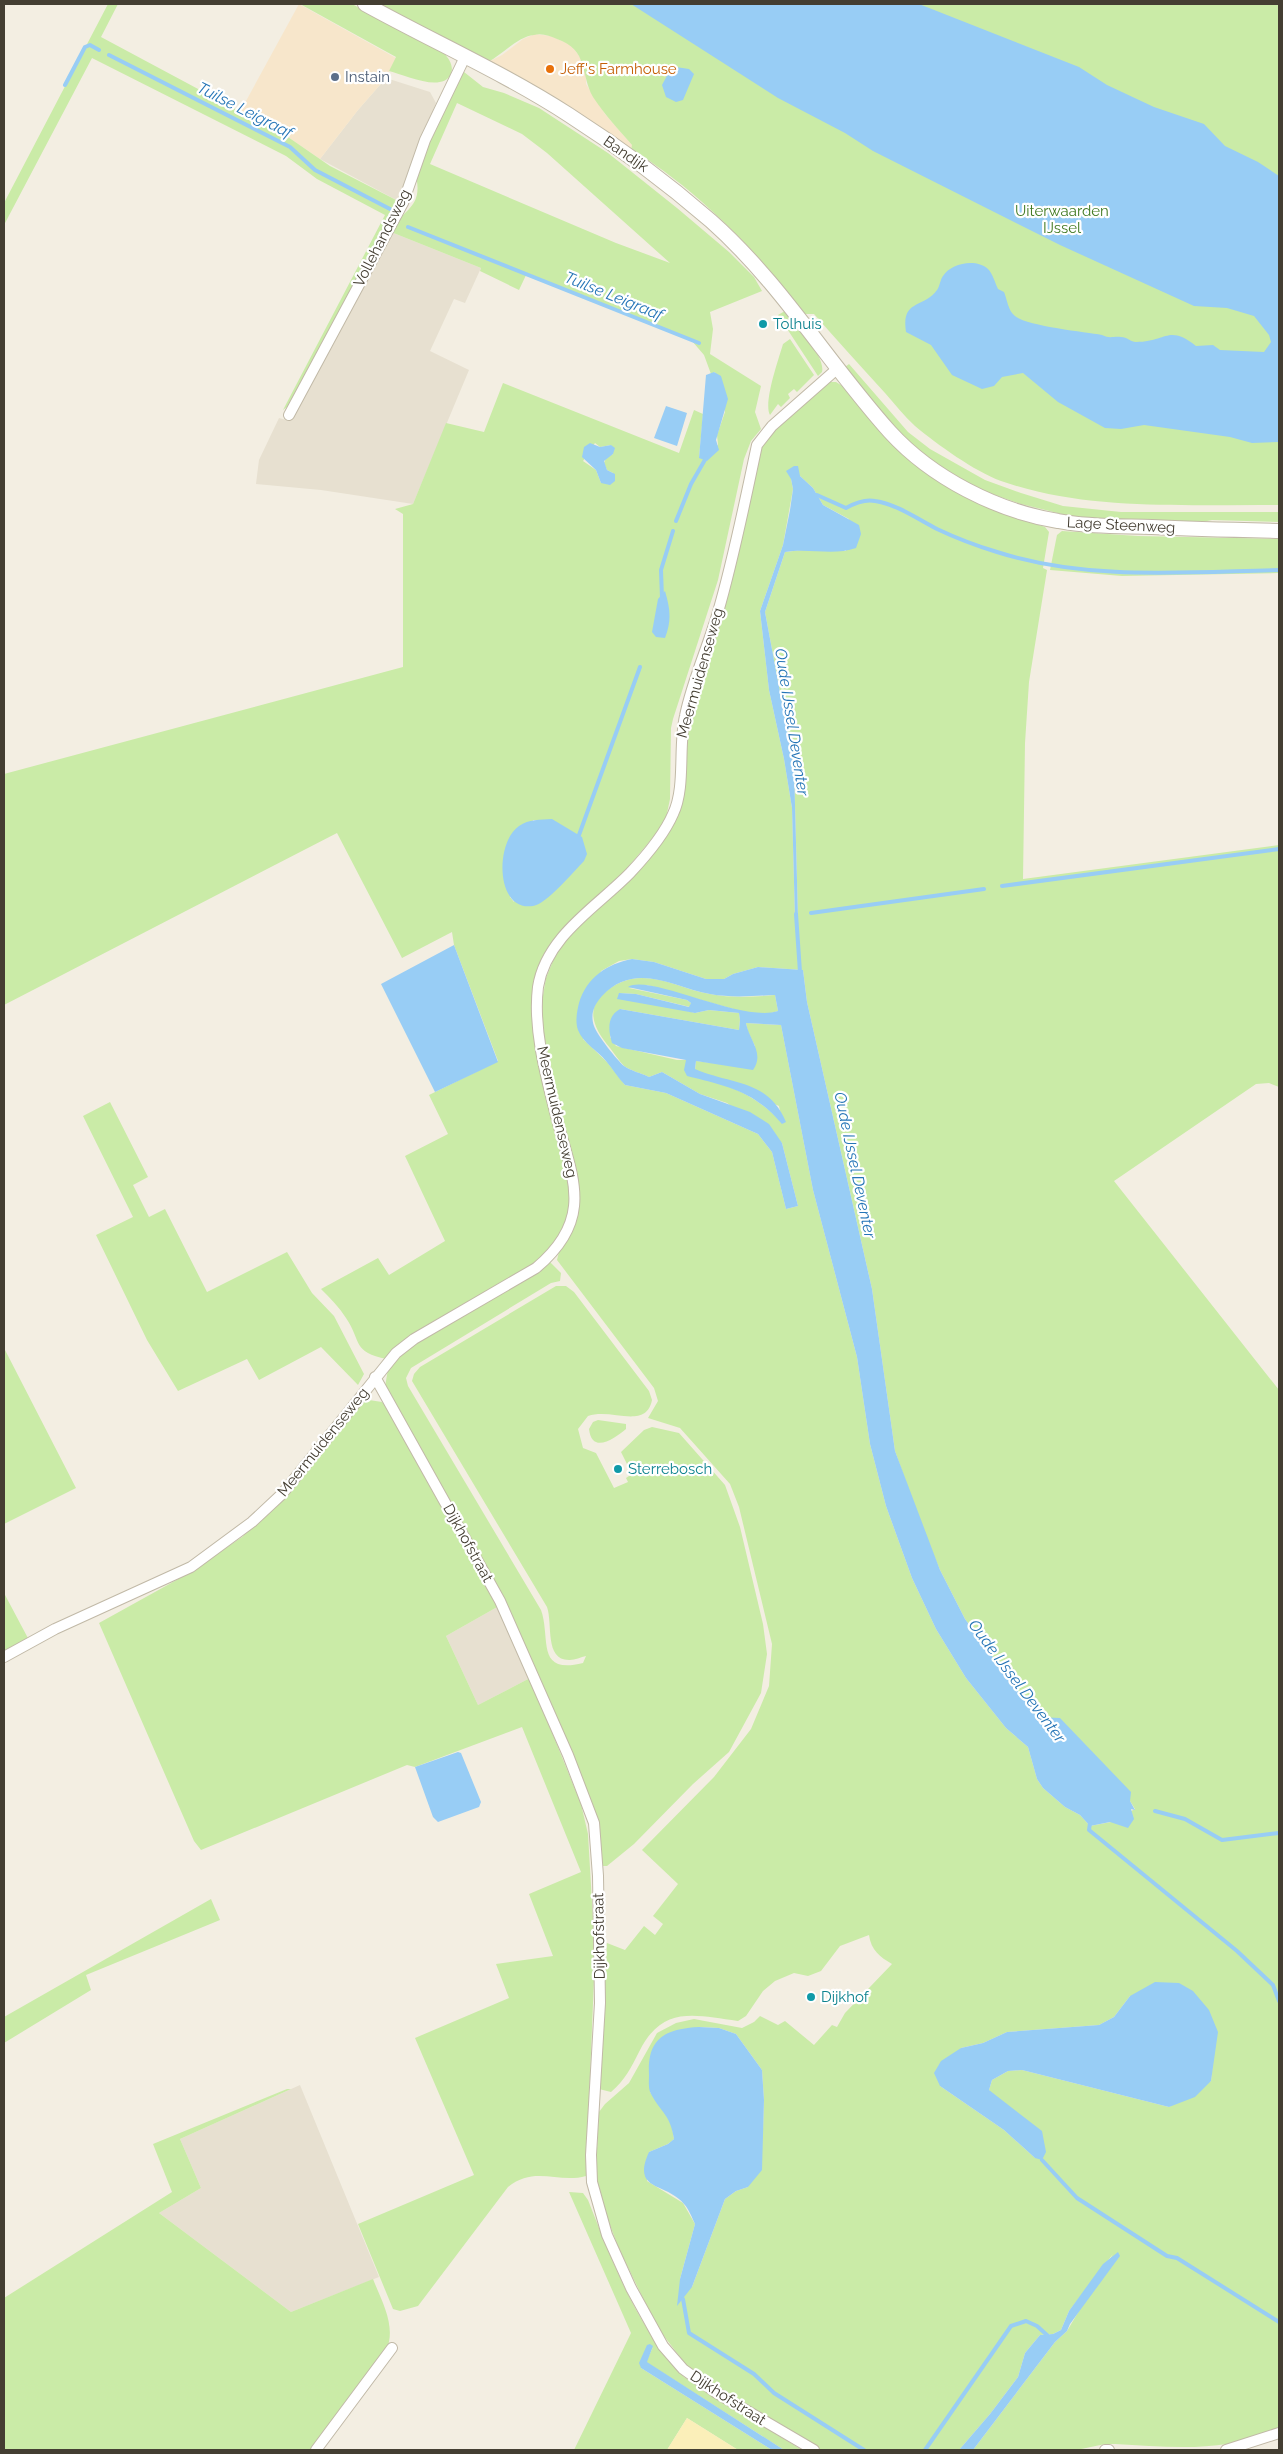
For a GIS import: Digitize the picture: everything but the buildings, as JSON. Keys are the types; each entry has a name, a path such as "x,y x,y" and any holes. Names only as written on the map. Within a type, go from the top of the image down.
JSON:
{"street":[{"name":"Bandijk","path":"365,4 567,114 642,164 678,193 751,260 805,324 838,368"},
{"name":"Vollehandsweg","path":"289,415 403,203 425,140 465,57"},
{"name":"Lage Steenweg","path":"838,368 891,433 920,459 968,490 994,502 1055,521 1089,525 1279,531"},
{"name":"Meermuidenseweg","path":"4,1657 55,1630 190,1567 252,1522 282,1494 375,1377 396,1354 414,1339 536,1268 550,1256 565,1235 574,1211 575,1192 572,1170 555,1112 540,1046 538,986 544,966 556,945 568,930 631,872 655,844 673,815 679,793 680,744 685,714 718,612 758,445 772,426 838,368"},
{"name":"Dijkhofstraat","path":"375,1377 500,1600 568,1755 594,1823 598,1876 600,2003 591,2164 592,2182 607,2235 631,2288 663,2346 683,2369 715,2392 814,2450"},
{"path":"316,2450 392,2348"},
{"path":"1226,2450 1279,2433"}],"shaded area":[{"path":"299,4 396,58 386,78 320,159 288,137 240,112"},
{"path":"535,34 551,36 571,45 582,60 586,70 586,84 605,114 632,145 631,150 571,108 488,62 502,55 523,39"},
{"path":"386,78 430,92 436,103 411,164 400,202 320,159"},
{"path":"391,232 481,268 465,303 454,299 430,351 469,370 413,504 321,490 256,484 259,460 279,418 290,421"},
{"path":"499,1606 530,1678 478,1705 446,1636"},
{"path":"300,2085 379,2277 291,2312 159,2213 201,2188 180,2139"}],"green space":[{"path":"108,4 118,4 101,37 288,137 330,166 400,202 291,404 283,410 385,215 317,179 286,156 92,58 4,225 4,203"},
{"path":"300,4 352,4 444,53 451,65 451,74 440,82 432,82 413,79 389,71 396,57"},
{"name":"Uiterwaarden IJssel","path":"377,4 1279,4 1279,505 1174,505 1104,502 1069,498 1035,491 1001,481 979,471 945,449 915,426 814,314 803,314 762,262 716,214 682,185 631,150 632,145 593,97 579,56 574,49 554,38 537,34 516,42 488,62"},
{"path":"464,72 483,87 504,93 539,108 608,153 729,252 754,277 762,291 710,312 713,329 710,354 761,386 755,412 761,429 751,441 744,459 718,580 673,719 671,728 670,799 666,818 655,835 613,885 550,945 533,1016 572,1191 561,1232 550,1248 534,1265 387,1359 368,1353 359,1345 351,1326 343,1314 321,1289 378,1258 389,1275 445,1241 405,1156 448,1134 429,1095 498,1061 454,945 452,932 402,958 337,833 4,1005 4,774 403,667 403,514 395,509 413,504 446,423 484,432 503,383 679,453 694,410 703,414 699,458 718,445 717,435 725,412 715,372 711,374 704,355 692,341 527,273 519,290 480,271 481,268 391,232 415,201 417,184 415,172 452,78","holes":["457,103 522,134 547,153 670,263 616,243 430,164","595,443 600,447 611,445 613,454 606,458 604,463 607,470 613,473 601,483 596,470 583,461","533,820 540,820 514,902 510,897"]},
{"path":"785,311 815,349 822,365 822,372 818,376 778,315"},
{"path":"790,339 814,375 797,392 794,389 788,394 790,398 781,407 778,404 770,415 768,409 772,380 783,344"},
{"path":"849,364 908,432 930,449 985,480 1063,506 1121,512 1279,512 1279,522 1212,520 1187,525 1094,522 1021,504 983,491 927,459 890,424 845,367"},
{"path":"828,382 836,382 844,387 863,410 1003,513 1045,527 1049,532 1043,568 1047,570 1029,682 1025,743 1023,879 1279,845 1279,1087 1269,1083 1256,1084 1114,1181 1279,1390 1279,2427 1260,2436 1240,2441 1199,2447 1109,2444 1061,2451 973,2450 1055,2342 1067,2331 1113,2254 1069,2311 1061,2330 1053,2334 1040,2335 1025,2353 1018,2377 959,2450 814,2450 721,2392 690,2370 657,2327 619,2249 599,2196 596,2168 599,2112 605,2104 629,2083 657,2033 676,2023 694,2019 742,2028 754,2022 760,2016 778,2025 785,2021 814,2045 832,2025 837,2027 845,2013 892,1964 877,1952 872,1945 869,1935 840,1946 821,1971 808,1976 794,1973 775,1981 763,1991 746,2016 738,2021 693,2016 669,2020 658,2026 648,2037 620,2083 611,2092 599,2089 607,1943 625,1950 644,1926 655,1935 663,1924 653,1916 678,1884 642,1850 714,1777 751,1729 769,1686 772,1644 739,1507 730,1484 680,1428 648,1418 658,1401 654,1388 557,1260 577,1177 543,1032 542,1001 546,978 557,951 575,928 669,829 685,735 759,447 777,426","holes":["800,476 813,488 823,505 849,519 846,551 802,550 785,552 765,612 794,767 798,918 795,919 792,808 784,759 769,690 760,611 783,545 793,489 791,479","632,959 654,962 706,979 724,979 733,974 758,967 803,970 807,1002 872,1289 895,1451 922,1527 940,1570 965,1619 1037,1717 1130,1801 1135,1809 1111,1822 1090,1826 1080,1815 1065,1807 1043,1788 1037,1779 1028,1747 1006,1728 966,1678 936,1629 912,1578 886,1506 870,1444 857,1357 813,1190 781,1025 746,1023 755,1046 737,1066 696,1061 695,1070 779,1106 783,1124 764,1106 731,1087 693,1077 687,1060 677,1060 616,1046 610,1037 620,1009 739,1030 739,1013 709,1010 695,1013 619,993 636,994 690,1007 691,1003 687,1000 629,988 647,985 744,1012 768,1014 778,1011 775,995 742,997 718,995 664,981 641,978 617,984 606,991 599,998 593,1013 594,1022 603,1039 624,1066 649,1077 662,1072 700,1094 727,1103 782,1143 798,1206 786,1209 772,1152 758,1134 666,1093 625,1085 607,1062 583,1039 601,971 619,961","1130,1996 1213,2061 1211,2081 1169,2107 1022,2070 1008,2071 992,2080 989,2090 1035,2158 1004,2130 940,2086 961,2048 983,2043 1007,2032 1099,2025 1114,2017","699,2027 719,2028 736,2034 762,2070 763,2129 748,2187 736,2191 725,2199 692,2287 680,2279 695,2224 683,2203 647,2181 649,2152 668,2144 674,2139 671,2121 650,2092"]},
{"path":"1062,531 1138,536 1279,539 1279,573 1122,576 1050,570 1057,535"},
{"path":"110,1102 148,1177 133,1185 149,1217 165,1209 207,1292 287,1252 312,1293 334,1316 364,1374 358,1385 321,1347 259,1380 247,1359 178,1391 147,1340 96,1235 133,1217 83,1116"},
{"path":"549,1261 561,1273 560,1281 551,1283 411,1368 406,1378 408,1386 541,1610 548,1652 551,1659 558,1664 568,1665 583,1663 586,1656 570,1660 562,1659 556,1655 551,1640 547,1607 412,1381 414,1374 420,1367 556,1286 566,1286 574,1292 649,1391 652,1400 649,1409 643,1414 635,1416 597,1414 588,1416 578,1429 583,1448 596,1453 614,1488 628,1482 626,1478 632,1474 621,1452 644,1430 652,1427 679,1433 725,1485 740,1527 763,1624 767,1654 761,1693 729,1752 693,1784 634,1844 607,1866 601,1866 599,1839 560,1728 385,1387 388,1369 409,1347"},
{"path":"4,1348 76,1488 4,1524"},
{"path":"369,1400 382,1402 386,1406 499,1606 446,1636 478,1705 530,1678 581,1804 588,1834 595,1954 586,2176 576,2178 528,2177 508,2187 418,2306 400,2311 393,2309 358,2224 474,2175 415,2038 509,1998 496,1964 553,1956 529,1894 581,1872 522,1727 415,1767 407,1765 201,1850 194,1841 99,1623 191,1572 242,1537 284,1498 363,1403"},
{"path":"598,1420 626,1424 626,1429 610,1440 599,1443 591,1437 589,1429 593,1422"},
{"path":"4,1593 30,1642 4,1656"},
{"path":"211,1899 220,1920 86,1975 91,1990 4,2043 4,2017"},
{"path":"291,2089 180,2139 201,2188 159,2213 291,2312 373,2279 389,2324 389,2342 386,2351 313,2450 4,2450 4,2298 172,2192 153,2144"},
{"path":"569,2192 583,2193 588,2200 627,2293 639,2316 667,2358 684,2377 802,2450 784,2450 646,2362 653,2347 641,2368 772,2450 738,2450 687,2418 667,2450 574,2450 631,2333"}],"sand":[{"path":"687,2418 738,2450 667,2450"}],"water":[{"path":"631,4 919,4 1079,67 1107,85 1154,107 1204,124 1225,146 1258,162 1279,176 1279,442 1252,443 1230,437 1144,425 1121,429 1105,428 1058,402 1023,373 1002,377 994,386 982,389 952,375 931,345 906,332 905,322 910,309 931,296 947,272 958,265 971,263 988,269 998,289 1004,292 1013,314 1021,320 1031,323 1107,337 1123,337 1136,342 1155,340 1173,335 1179,336 1196,346 1213,345 1220,350 1264,352 1271,342 1269,335 1254,316 1227,308 1194,306 1060,245 873,151 845,133 778,98"},
{"path":"676,67 689,69 694,74 683,100 676,102 666,97 662,85 669,72"},
{"path":"714,372 721,376 728,399 716,440 719,450 707,461 699,458 706,375"},
{"path":"666,406 687,413 677,446 654,438"},
{"path":"590,443 600,447 611,445 615,448 613,454 604,461 607,470 615,474 615,481 610,485 601,483 596,470 582,457 584,447"},
{"path":"794,466 798,466 800,476 813,488 823,505 859,525 861,534 856,548 848,550 785,552 765,612 794,767 798,918 795,919 792,808 784,759 769,690 760,611 783,545 793,489 791,479 786,471"},
{"path":"665,591 670,614 665,638 656,637 652,632 658,599"},
{"path":"552,819 582,837 587,854 584,861 545,900 533,906 521,905 511,898 506,888 503,860 506,846 511,834 519,826 535,820"},
{"path":"454,945 498,1062 435,1092 381,984"},
{"path":"632,959 654,962 706,979 724,979 733,974 758,967 803,970 807,1002 872,1289 895,1451 940,1570 965,1619 1037,1717 1060,1718 1131,1792 1130,1801 1135,1810 1131,1809 1134,1819 1128,1828 1110,1822 1090,1826 1080,1815 1065,1807 1043,1788 1037,1779 1028,1747 1006,1728 966,1678 936,1629 912,1578 886,1506 870,1444 857,1357 813,1190 781,1025 746,1023 757,1052 756,1064 753,1070 696,1061 695,1069 748,1085 759,1091 778,1108 786,1122 782,1124 761,1104 739,1091 687,1076 684,1070 686,1060 622,1048 612,1043 610,1033 611,1019 620,1009 739,1030 739,1013 709,1010 695,1013 617,999 619,993 636,994 689,1007 691,1003 687,1000 628,987 639,985 655,987 720,1005 762,1013 778,1011 775,995 718,995 696,991 655,979 642,978 628,980 615,985 599,999 592,1018 599,1035 627,1068 649,1077 662,1072 700,1094 750,1112 769,1124 782,1143 798,1206 786,1209 772,1152 758,1134 666,1093 625,1085 603,1057 580,1035 576,1020 577,1013 579,1003 587,986 606,968"},
{"path":"458,1752 461,1753 481,1802 479,1807 438,1822 433,1817 415,1767"},
{"path":"1155,1982 1179,1983 1193,1991 1209,2010 1218,2032 1211,2081 1195,2097 1169,2107 1022,2070 1008,2071 992,2080 989,2090 1042,2131 1046,2152 1042,2160 1035,2158 1004,2130 940,2086 934,2073 941,2061 961,2048 983,2043 1007,2032 1099,2025 1114,2017 1130,1996"},
{"path":"699,2027 719,2028 736,2034 762,2070 764,2100 762,2170 748,2187 736,2191 725,2199 692,2287 677,2306 680,2279 695,2224 689,2211 677,2197 653,2185 644,2174 649,2152 668,2144 674,2139 668,2119 650,2092 649,2062 651,2052 660,2038 677,2030"},
{"path":"1118,2252 1120,2256 1070,2324 1067,2331 1055,2342 973,2450 959,2450 1018,2377 1025,2353 1040,2335 1053,2334 1061,2330 1069,2311 1103,2264"},
{"path":"647,2345 653,2346 647,2362 784,2450 772,2450 641,2368 639,2363"}],"waterway":[{"name":"Tuilse Leigraaf","path":"65,85 85,47 90,45 99,50"},
{"name":"Tuilse Leigraaf","path":"109,55 290,147 315,170 390,209"},
{"name":"Tuilse Leigraaf","path":"408,227 699,343"},
{"path":"676,521 691,484 706,458"},
{"path":"817,495 846,508 864,501 883,503 899,509 937,529 974,544 1031,561 1066,567 1137,573 1279,570"},
{"path":"662,598 661,570 673,531"},
{"path":"579,835 640,667"},
{"path":"1002,886 1279,849"},
{"path":"811,913 984,889"},
{"name":"Oude IJssel Deventer","path":"796,914 800,972"},
{"name":"Oude IJssel Deventer","path":"1155,1811 1185,1819 1222,1840 1279,1833"},
{"path":"1090,1823 1089,1830 1237,1951 1273,1985 1279,2001"},
{"path":"1042,2160 1077,2198 1167,2256 1177,2258 1279,2322"},
{"path":"683,2299 689,2333 754,2374 774,2393 864,2450"},
{"path":"925,2450 1011,2326 1026,2321 1037,2326 1047,2335"}],"place":[{"name":"Jeff's Farmhouse","path":"550,69"},
{"name":"Instain","path":"335,77"},
{"name":"Tolhuis","path":"763,324"},
{"name":"Sterrebosch","path":"618,1469"},
{"name":"Dijkhof","path":"811,1997"}]}
